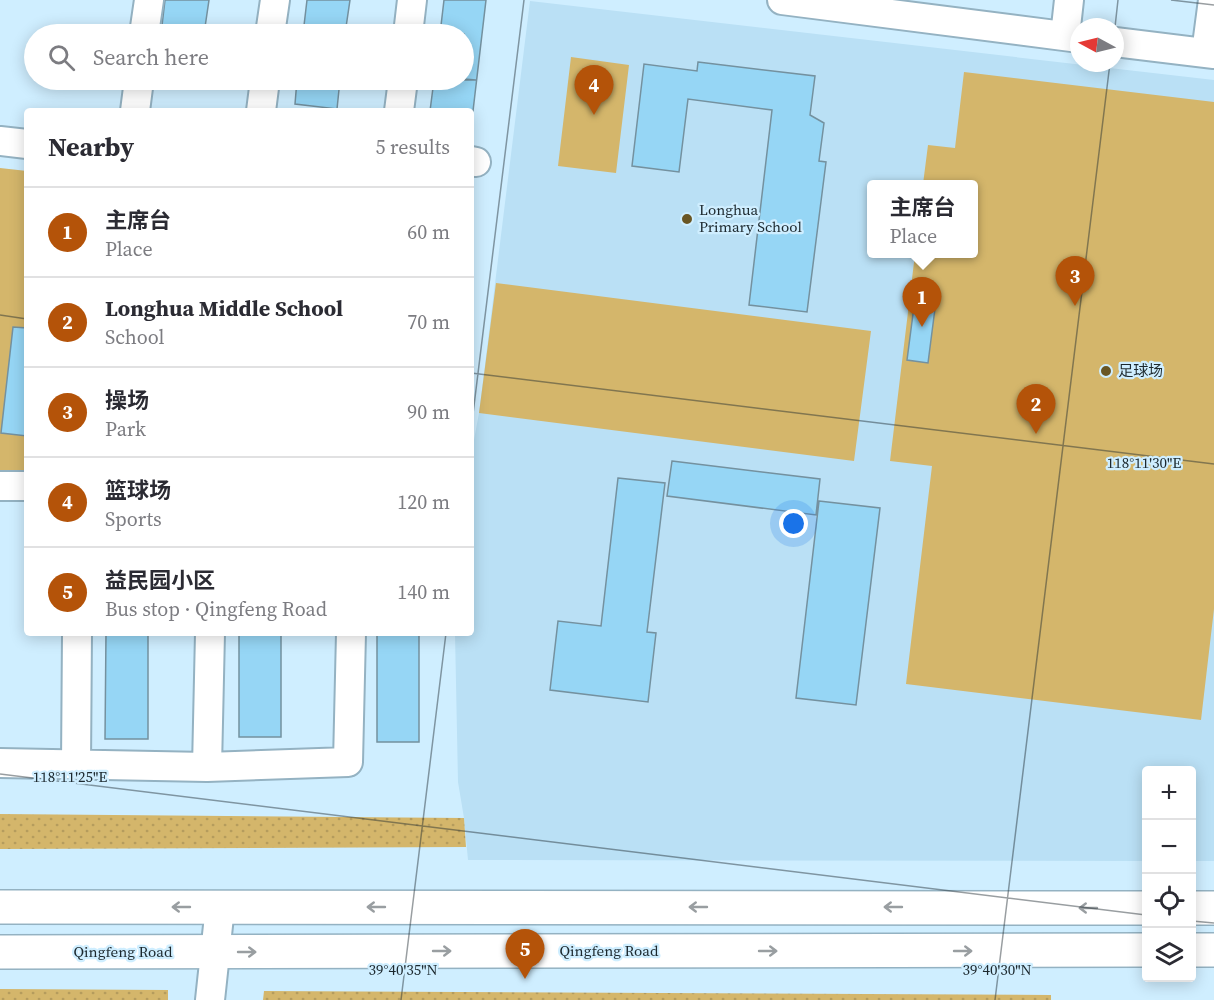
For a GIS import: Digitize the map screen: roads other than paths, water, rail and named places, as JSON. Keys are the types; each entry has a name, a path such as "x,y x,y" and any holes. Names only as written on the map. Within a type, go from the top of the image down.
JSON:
{"main road":[{"path":"0,907 1142,908"},
{"path":"1196,908 1214,908"},
{"path":"1196,950 1214,950"},
{"name":"Qingfeng Road","path":"0,952 1142,951"}],"street":[{"path":"145,24 148,0"},
{"path":"271,24 275,0"},
{"path":"409,24 412,0"},
{"path":"1069,0 1070,18"},
{"path":"1124,43 1210,54 1213,0"},
{"path":"799,1 934,9 1070,37"},
{"path":"135,108 138,90"},
{"path":"261,108 264,90"},
{"path":"399,108 402,90"},
{"path":"0,141 24,144"},
{"path":"0,486 24,486"},
{"path":"76,764 77,636"},
{"path":"207,767 210,636"},
{"path":"0,763 207,767 348,762 351,636"},
{"path":"210,1000 220,907"}],"place":[{"name":"篮球场","path":"594,115"},
{"name":"Longhua Primary School","path":"687,219"},
{"name":"操场","path":"1075,306"},
{"name":"主席台","path":"922,327"},
{"name":"足球场","path":"1106,371"},
{"name":"Longhua Middle School","path":"1036,434"},
{"name":"益民园小区","path":"525,979"}]}
